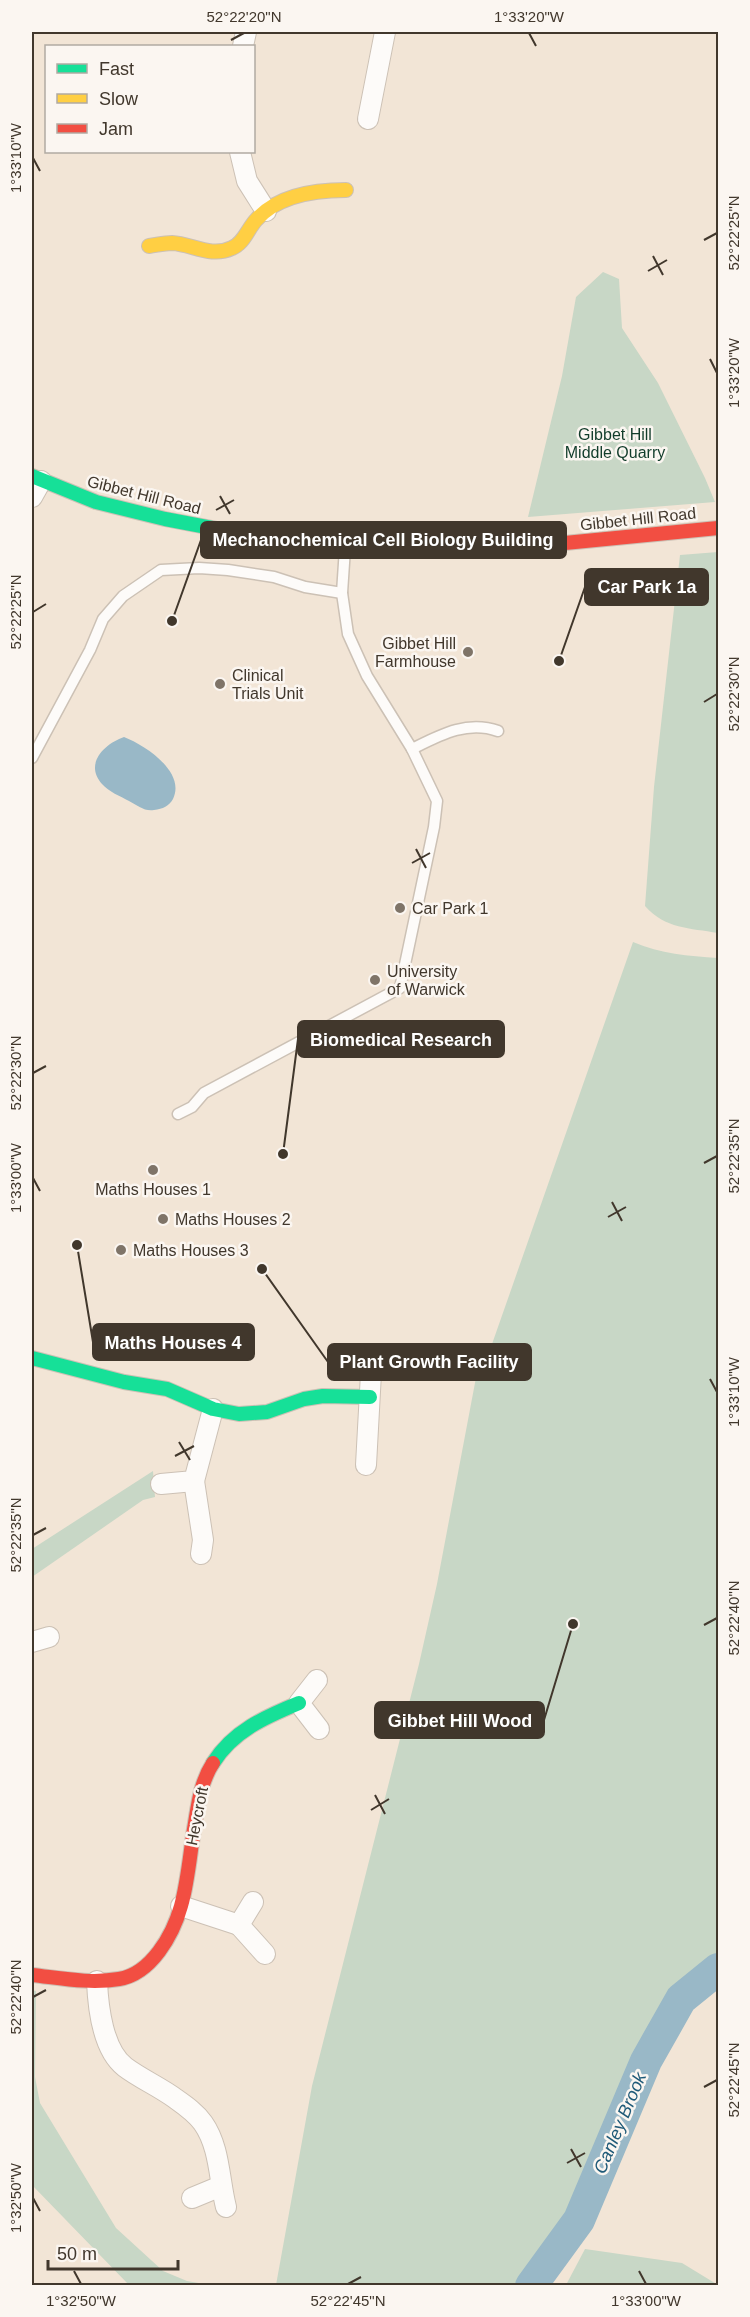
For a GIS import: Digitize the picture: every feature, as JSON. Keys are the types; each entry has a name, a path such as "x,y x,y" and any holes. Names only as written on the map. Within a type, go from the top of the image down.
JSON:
{"street":[{"path":"368,119 385,32"},
{"path":"240,153 247,181 266,211"},
{"path":"149,246 171,243 213,252 225,251 242,242 255,221 266,211 296,197 319,190 346,190"},
{"name":"Gibbet Hill Road","path":"35,485 165,519 233,532 345,548 443,551 524,547 718,528"},
{"path":"32,1358 124,1382 167,1389 213,1409 252,1414 323,1396 370,1397"},
{"path":"366,1465 371,1373"},
{"path":"201,1554 203,1540 194,1480 213,1409"},
{"path":"161,1484 194,1480"},
{"name":"Heycroft","path":"32,1975 97,1981 135,1974 149,1964 164,1944 182,1906 202,1785 208,1770 223,1746 242,1729 299,1703 317,1680"},
{"path":"299,1703 319,1729"},
{"path":"239,1925 253,1902"},
{"path":"182,1906 239,1925 265,1954"},
{"path":"97,1981 100,2015 109,2044 123,2065 168,2092 194,2112 204,2124 214,2147 226,2207"},
{"path":"192,2198 221,2186"}],"lane":[{"path":"178,1114 192,1107 204,1093 400,988 434,827 437,801 412,749 352,646 344,620 342,593 345,548"},
{"path":"32,758 90,650 103,619 123,596 161,570 199,568 228,570 274,577 305,587 342,593"},
{"path":"412,749 445,732 483,726 498,731"}],"green space":[{"name":"Gibbet Hill Middle Quarry","path":"603,272 619,279 622,328 658,383 715,502 528,517 562,376 576,297"},
{"path":"718,552 718,933 678,926 661,919 645,906 654,787 680,555"},
{"path":"633,942 664,952 718,958 718,1955 672,1997 639,2061 570,2220 522,2285 276,2285 312,2086 419,1664 437,1584 478,1367 485,1364"},
{"path":"153,1471 155,1497 143,1500 32,1577 32,1549"},
{"path":"32,1990 36,1991 35,2077 40,2103 116,2228 163,2271 187,2281 210,2285 129,2285 32,2185"},
{"path":"585,2249 682,2263 718,2285 566,2285"}],"water":[{"path":"124,737 152,753 169,770 174,779 175,789 170,804 160,809 141,808 108,789 97,777 95,769 99,756 110,744"}],"waterway":[{"name":"Canley Brook","path":"531,2286 579,2220 646,2061 681,1999 718,1969"}],"traffic: fast":[{"path":"32,476 96,502 165,519 233,532 345,548 455,550"},
{"path":"32,1358 124,1382 167,1389 213,1409 239,1414 267,1412 304,1399 323,1396 370,1397"},
{"path":"213,1763 230,1742 251,1726 299,1703"}],"traffic: slow":[{"path":"149,246 172,243 209,251 224,251 240,243 256,220 275,205 309,193 346,190"}],"traffic: jam":[{"path":"455,550 524,547 718,528"},
{"path":"32,1975 86,1981 119,1979 131,1976 151,1961 166,1941 181,1906 200,1795 213,1763"}],"place":[{"name":"Mechanochemical Cell Biology Building","path":"172,621"},
{"name":"Gibbet Hill Farmhouse","path":"468,652"},
{"name":"Car Park 1a","path":"559,661"},
{"name":"Clinical Trials Unit","path":"220,684"},
{"name":"Car Park 1","path":"400,908"},
{"name":"University of Warwick","path":"375,980"},
{"name":"Biomedical Research","path":"283,1154"},
{"name":"Maths Houses 1","path":"153,1170"},
{"name":"Maths Houses 2","path":"163,1219"},
{"name":"Maths Houses 4","path":"77,1245"},
{"name":"Maths Houses 3","path":"121,1250"},
{"name":"Plant Growth Facility","path":"262,1269"},
{"name":"Gibbet Hill Wood","path":"573,1624"}]}
